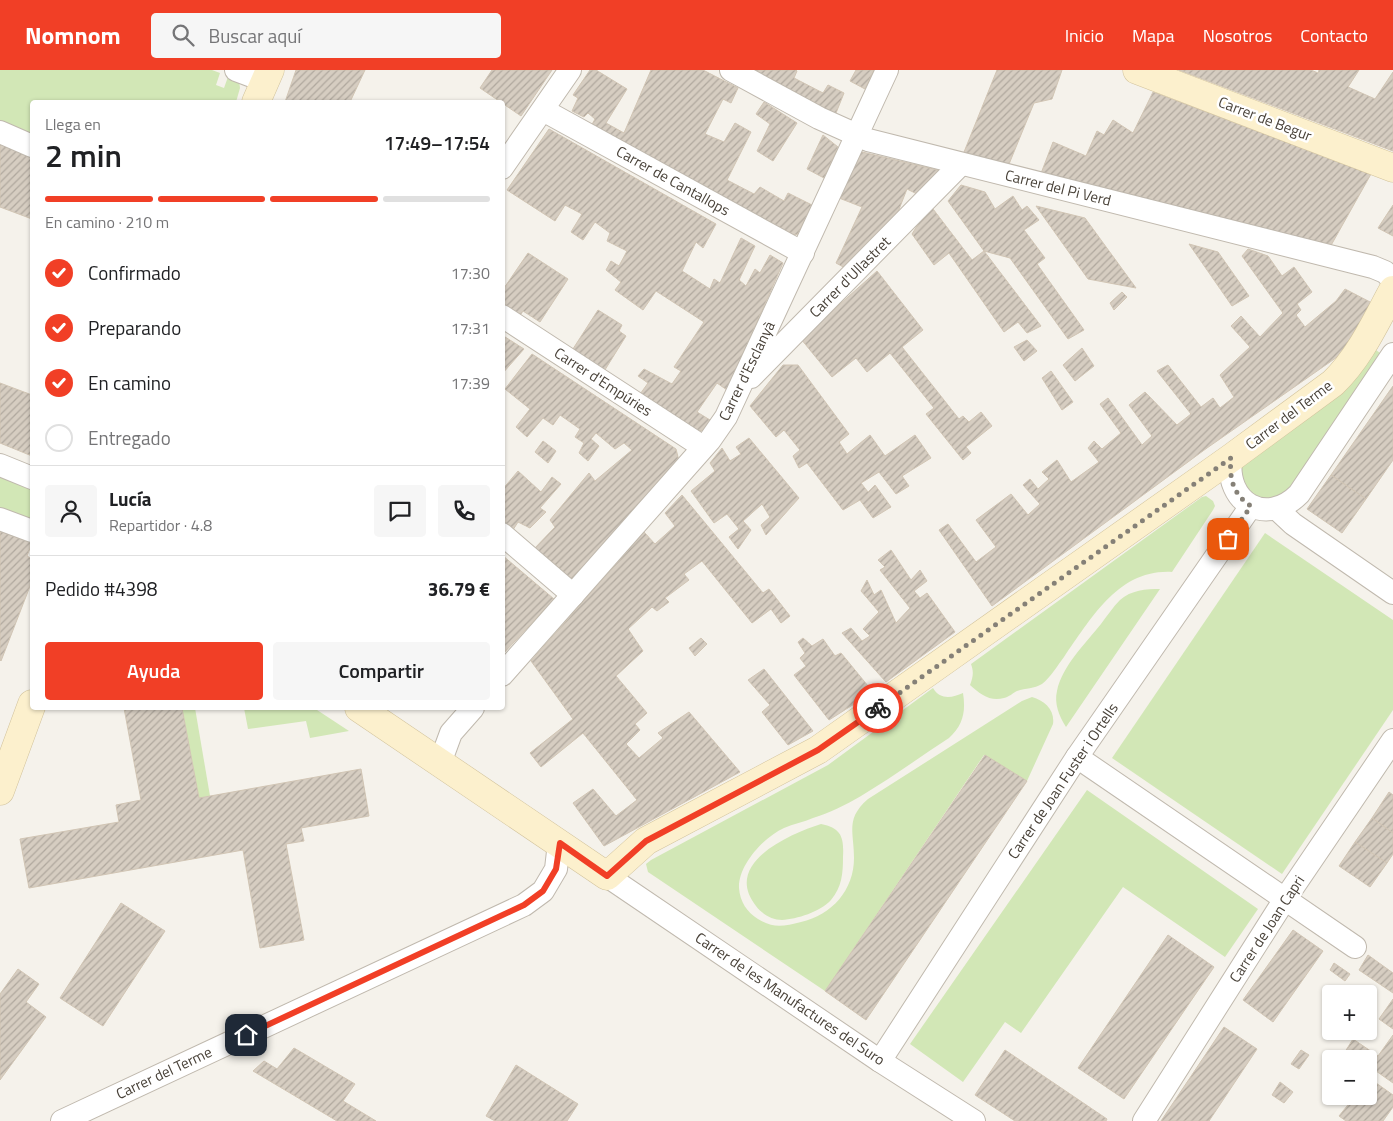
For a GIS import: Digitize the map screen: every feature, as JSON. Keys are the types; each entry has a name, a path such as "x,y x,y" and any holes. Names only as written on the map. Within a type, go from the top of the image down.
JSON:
{"street":[{"path":"236,70 264,85"},
{"path":"505,164 570,70"},
{"name":"Carrer del Pi Verd","path":"731,70 858,137 1373,267 1385,272 1393,280"},
{"name":"Carrer d'Esclanyà","path":"505,672 703,447 726,417 858,137 887,70"},
{"name":"Carrer de Begur","path":"1137,70 1393,168"},
{"name":"Carrer de Cantallops","path":"543,110 803,253"},
{"path":"0,132 30,145"},
{"name":"Carrer d'Ullastret","path":"739,389 961,164"},
{"name":"Carrer del Terme","path":"607,876 646,841 818,750 1231,458 1333,383 1348,368 1363,345 1393,290"},
{"name":"Carrer d'Empúries","path":"505,318 703,447"},
{"path":"1231,458 1229,472 1232,484 1244,502 1265,510 1276,509 1291,502 1299,494 1393,354"},
{"path":"0,465 30,477"},
{"name":"Carrer de Joan Fuster i Ortells","path":"880,1061 1077,757 1251,506"},
{"path":"1276,509 1293,524 1393,593"},
{"path":"0,519 30,531"},
{"path":"505,537 573,594"},
{"path":"0,791 30,709"},
{"path":"362,710 607,876"},
{"path":"440,763 450,733 472,710"},
{"name":"Carrer de Joan Capri","path":"1144,1121 1285,899 1393,740"},
{"path":"1077,757 1355,946"},
{"name":"Carrer del Terme","path":"62,1121 524,905 543,891 556,869 560,843"},
{"name":"Carrer de les Manufactures del Suro","path":"607,876 880,1061 974,1121"}],"green space":[{"path":"0,70 212,70 220,73 216,85 224,88 229,74 239,81 240,88 237,100 30,100 30,133 0,121"},
{"path":"1373,348 1383,355 1283,499 1262,498 1252,493 1248,489 1238,463"},
{"path":"0,477 30,489 29,523 0,512"},
{"path":"1206,496 1213,501 1215,506 1172,572 1153,573 1136,579 1108,599 1085,627 1054,671 1042,684 1017,691 1008,697 999,699 990,698 970,685 973,674 971,664 1202,497"},
{"path":"1265,533 1393,620 1393,710 1282,874 1112,758"},
{"path":"1160,589 1066,727 1058,709 1056,696 1060,682 1069,664 1120,600 1134,592"},
{"path":"933,688 939,695 946,697 963,693 964,712 958,728 949,738 855,799 825,814 784,828 768,838 748,861 740,879 739,888 743,902 747,910 754,916 769,924 789,925 812,919 822,914 839,899 850,881 853,870 853,820 861,806 868,799 1022,701 1032,697 1041,701 1051,710 1053,724 1027,781 984,755 825,991 648,872 646,864 651,860 828,765"},
{"path":"182,710 195,710 210,796 199,798"},
{"path":"244,710 317,710 349,731 310,738 306,721 248,729"},
{"path":"1087,790 1258,909 1225,957 1123,887 1021,1033 1005,1022 963,1082 910,1044"},
{"path":"821,824 833,828 842,839 842,874 840,885 835,895 821,908 794,918 775,919 761,912 748,891 747,876 753,864 778,843"}],"building":[{"path":"296,70 365,70 351,100 286,100"},
{"path":"492,70 552,70 521,116 505,105 505,100 498,100 480,88"},
{"path":"590,70 596,70 627,89 606,123 624,133 651,70 703,70 738,88 731,103 723,99 705,134 724,142 735,123 751,132 727,180 754,194 760,187 784,201 788,193 812,205 798,234 787,237 590,128 595,119 588,113 584,117 572,111 578,98 573,95"},
{"path":"747,70 796,70 794,78 823,93 828,85 844,93 834,118"},
{"path":"856,70 874,70 865,89 850,81"},
{"path":"997,70 1062,70 1052,99 1034,103 1007,169 962,157"},
{"path":"1179,70 1311,70 1318,73 1319,70 1359,70 1348,87 1375,99 1393,72 1393,151"},
{"path":"1153,92 1371,174 1329,249 1040,176 1053,142 1086,156 1097,131 1104,135 1113,120 1133,133"},
{"path":"764,102 797,123 773,161 757,151 770,124 756,114"},
{"path":"549,129 716,224 703,248 696,242 682,271 710,289 714,279 720,283 741,238 755,246 739,280 746,286 755,269 760,273 770,255 783,263 727,390 717,383 697,412 710,420 706,430 694,431 638,397 648,383 638,376 644,369 672,384 681,371 674,367 704,322 656,291 643,310 615,290 621,282 606,270 611,261 619,266 627,251 607,241 610,233 595,222 583,240 571,232 582,214 565,205 555,221 507,190"},
{"path":"823,135 838,147 824,178 807,169"},
{"path":"0,144 30,156 30,218 0,207"},
{"path":"858,151 942,171 919,195 907,189 894,222 847,269 836,263 862,207 839,198"},
{"path":"961,185 985,192 995,209 1013,196 1022,210 1027,206 1039,220 1024,230 1045,258 1037,264 1084,330 1068,339 1010,258 984,251 948,201"},
{"path":"930,205 972,260 984,251 1041,326 1027,333 1018,322 1004,332 949,253 934,265 912,234"},
{"path":"1393,205 1393,236 1378,228"},
{"path":"1036,206 1085,218 1136,288 1088,279"},
{"path":"1189,244 1218,252 1249,296 1232,306"},
{"path":"1248,249 1268,256 1282,276 1294,267 1312,292 1297,304 1301,310 1296,315 1305,327 1336,301 1345,289 1372,303 1340,355 1207,448 992,606 939,530 948,524 976,562 996,547 976,520 1011,494 1028,515 1040,504 1023,485 1030,479 1038,489 1049,479 1042,472 1057,460 1071,482 1099,462 1088,448 1094,441 1102,449 1121,433 1100,404 1108,398 1142,445 1152,436 1129,405 1145,392 1177,425 1191,414 1157,371 1168,365 1201,407 1213,398 1220,408 1234,397 1220,375 1250,347 1231,326 1241,316 1260,337 1283,313 1242,256"},
{"path":"528,253 568,279 540,322 523,311 519,317 505,307 505,287"},
{"path":"877,271 923,330 902,347 959,419 963,416 969,422 981,412 992,426 966,447 971,453 963,460 926,414 934,408 890,353 867,372 856,358 832,377 801,339"},
{"path":"1122,292 1127,297 1114,310 1110,303"},
{"path":"598,310 622,325 619,331 626,336 603,373 571,352"},
{"path":"505,337 524,349 505,371"},
{"path":"1027,340 1037,351 1024,361 1014,347"},
{"path":"1082,348 1094,366 1075,381 1063,365"},
{"path":"532,354 676,449 679,461 570,582 534,549 555,527 550,520 589,473 595,481 632,450 624,443 615,449 596,433 591,439 599,446 588,461 579,453 584,443 575,437 580,429 560,415 553,425 543,418 527,437 516,427 530,409 505,389"},
{"path":"783,365 798,365 849,434 839,442 847,454 870,435 885,456 915,435 931,458 902,476 909,486 896,494 879,472 861,483 868,492 875,485 891,507 873,518 860,500 843,510 807,463 799,468 793,456 800,450 784,430 776,437 750,406"},
{"path":"1051,371 1073,402 1062,410 1042,378"},
{"path":"0,383 30,394 30,455 0,443"},
{"path":"1393,386 1393,460 1366,499 1331,475"},
{"path":"749,438 799,498 766,535 761,525 770,517 762,504 743,521 751,530 738,549 729,537 739,529 727,514 714,523 691,491 715,471 710,463 722,448 730,461 741,454 736,447"},
{"path":"543,441 556,451 548,463 535,452"},
{"path":"518,471 541,492 552,477 561,484 540,508 546,512 530,528 518,522 511,533 505,528 505,486"},
{"path":"1331,475 1366,499 1342,533 1307,509"},
{"path":"682,495 763,593 769,589 790,616 781,623 771,609 752,623 702,561 684,574 689,580 665,598 669,602 657,611 652,607 628,629 643,651 616,676 647,713 635,724 640,730 626,744 639,758 663,738 658,733 689,712 740,772 604,846 573,803 593,789 616,816 637,800 583,733 541,767 530,753 573,719 531,661 644,532 655,544 675,526 665,513"},
{"path":"0,531 30,542 27,556 30,558 30,586 0,660"},
{"path":"891,550 911,580 920,570 927,581 914,591 920,598 927,593 955,632 886,682 842,633 851,628 862,641 870,636 863,629 879,612 861,591 867,580 874,595 881,590 896,623 910,608 880,570 885,567 878,560"},
{"path":"505,558 554,599 505,652"},
{"path":"701,638 707,644 695,656 689,648"},
{"path":"803,638 812,646 823,639 835,656 841,653 873,692 829,720 794,675 806,666 800,658 805,653 798,642"},
{"path":"764,669 813,731 788,745 762,712 770,705 748,680"},
{"path":"124,710 182,710 199,798 361,769 369,816 301,828 304,841 286,844 304,940 260,948 243,850 29,888 20,839 119,822 116,805 141,800"},
{"path":"985,755 1027,781 866,1020 825,991"},
{"path":"1389,792 1393,795 1393,833 1372,818"},
{"path":"1372,818 1393,833 1393,854 1387,863 1355,842"},
{"path":"1355,842 1387,863 1370,887 1339,866"},
{"path":"121,903 165,931 103,1026 60,998"},
{"path":"1293,930 1323,951 1273,1022 1243,1000"},
{"path":"1168,935 1214,967 1124,1099 1078,1068"},
{"path":"1368,955 1393,973 1393,993 1359,970"},
{"path":"1334,963 1350,974 1345,981 1330,970"},
{"path":"18,969 39,984 26,1002 46,1017 0,1080 0,994"},
{"path":"1393,999 1393,1029 1379,1019"},
{"path":"1224,1027 1257,1049 1209,1121 1161,1121"},
{"path":"1393,1035 1393,1083 1377,1072 1378,1056"},
{"path":"1352,1040 1369,1050 1346,1050"},
{"path":"294,1048 355,1084 343,1101 376,1121 337,1121 253,1071 264,1061 277,1069"},
{"path":"1005,1050 1107,1119 1106,1121 1015,1121 975,1095"},
{"path":"1301,1050 1309,1055 1299,1069 1291,1064"},
{"path":"516,1065 578,1104 567,1121 495,1121 486,1116"},
{"path":"1280,1082 1293,1092 1284,1103 1272,1095"},
{"path":"1377,1084 1393,1095 1393,1107 1383,1121 1346,1121 1339,1116 1348,1105 1377,1105"}],"way so far":[{"path":"878,708 1231,458 1229,472 1232,484 1244,502 1251,506 1228,539"}],"route":[{"path":"246,1035 524,905 543,891 556,869 560,843 607,876 646,841 818,750 878,708"}]}
